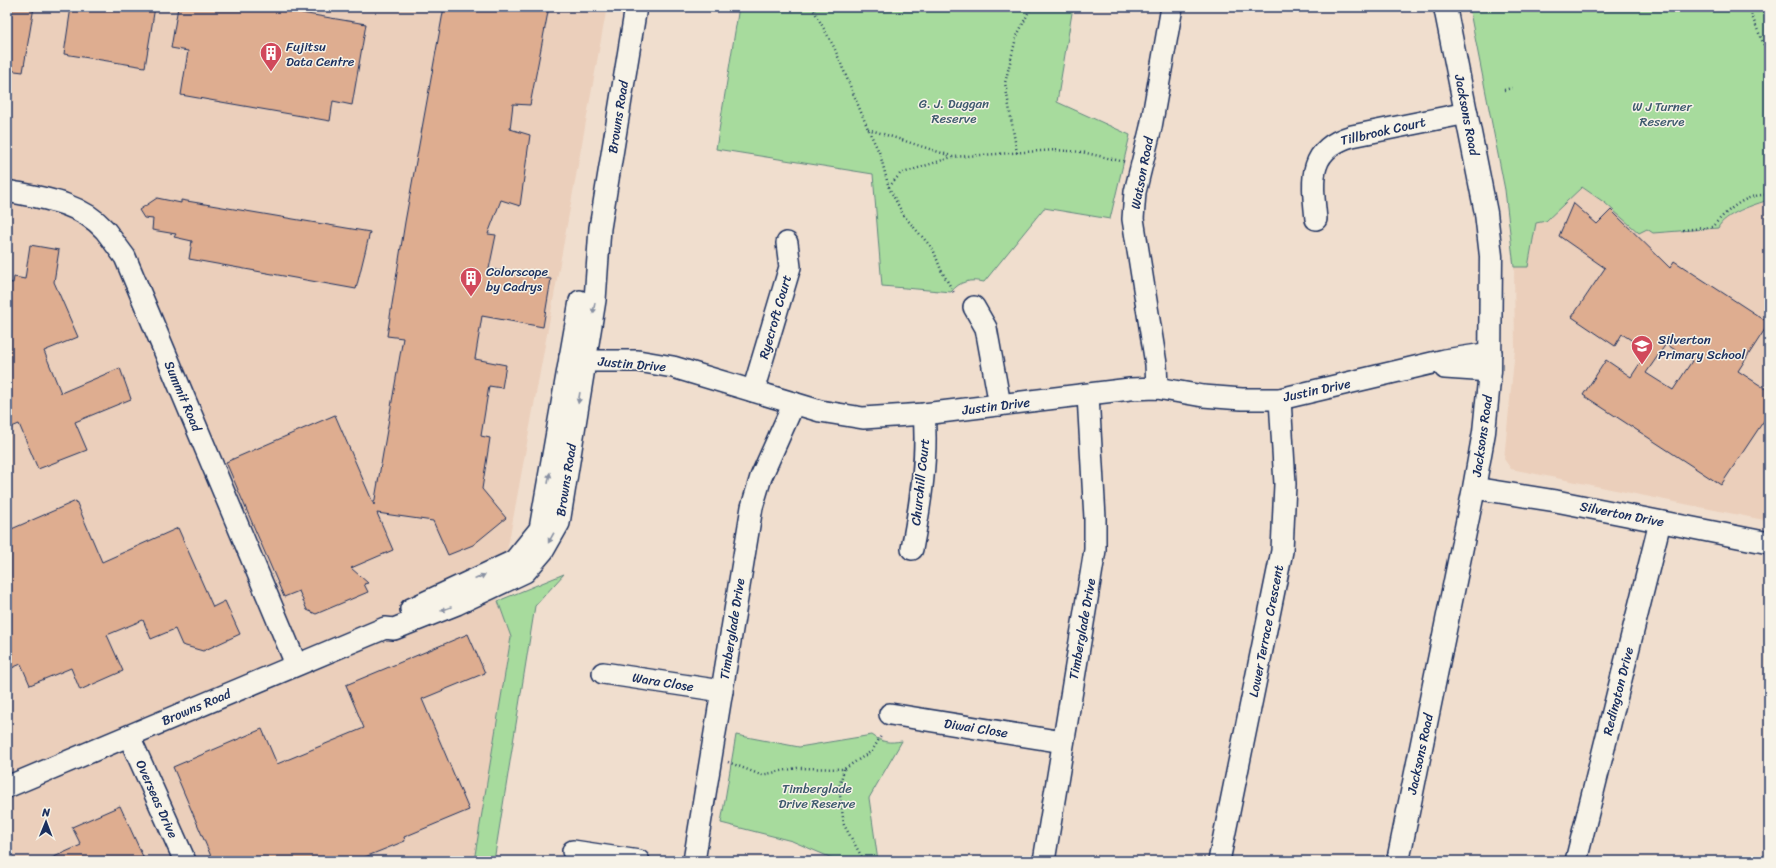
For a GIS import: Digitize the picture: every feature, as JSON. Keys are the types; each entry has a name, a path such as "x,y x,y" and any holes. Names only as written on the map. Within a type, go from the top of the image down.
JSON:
{"main road":[{"name":"Jacksons Road","path":"1398,861 1474,488 1484,432 1490,362 1491,256 1486,213 1445,7"}],"street":[{"name":"Browns Road","path":"7,787 296,664 385,628 394,629 457,604 525,572 543,552 559,523 579,351 595,300 600,228 636,7"},
{"name":"Watson Road","path":"1157,388 1156,364 1133,219 1135,192 1151,127 1172,7"},
{"name":"Tillbrook Court","path":"1316,219 1314,196 1316,167 1323,152 1334,142 1352,136 1466,113"},
{"name":"Summit Road","path":"7,191 51,199 82,212 104,229 125,257 296,664"},
{"name":"Ryecroft Court","path":"753,391 790,268 787,242"},
{"path":"974,307 986,328 1000,405"},
{"name":"Justin Drive","path":"579,351 598,346 638,362 673,367 820,411 863,418 924,414 1157,388 1203,396 1242,399 1280,399 1445,360 1490,362"},
{"name":"Timberglade Drive","path":"1044,861 1095,550 1088,395"},
{"name":"Lower Terrace Crescent","path":"1219,861 1282,551 1285,484 1280,399"},
{"name":"Timberglade Drive","path":"694,861 755,493 794,403"},
{"name":"Churchill Court","path":"912,549 917,525 925,442 924,414"},
{"name":"Silverton Drive","path":"1474,488 1556,501 1769,543"},
{"name":"Redington Drive","path":"1576,861 1660,522"},
{"name":"Wara Close","path":"603,673 722,691"},
{"name":"Diwai Close","path":"890,714 1063,742"},
{"name":"Overseas Drive","path":"129,736 185,861"},
{"path":"573,851 639,861"}],"path":[{"path":"812,7 834,47 880,154 888,188 904,216 933,249 941,270 954,293"},
{"path":"1017,153 1005,83 1016,38 1030,7"},
{"path":"1748,7 1769,57"},
{"path":"1504,90 1512,88"},
{"path":"868,129 952,157"},
{"path":"888,188 900,174 952,157 1055,150 1082,152 1126,163"},
{"path":"1769,159 1769,170"},
{"path":"1683,230 1712,227 1722,214 1736,204 1752,196 1761,194 1769,195"},
{"path":"727,761 760,775 797,768 844,769 872,751 881,736"},
{"path":"844,769 839,788 844,825 864,861"}],"shaded area":[{"path":"7,7 607,7 498,601 511,637 474,861 7,861"},
{"name":"Silverton Primary School","path":"1582,187 1644,229 1652,231 1720,223 1722,220 1755,204 1769,200 1769,521 1511,469 1504,459 1515,350 1514,267 1528,267 1536,223 1546,221"}],"green space":[{"name":"G. J. Duggan Reserve","path":"739,7 1073,7 1057,102 1130,135 1110,219 1044,208 984,282 970,281 962,283 951,292 882,286 873,174 716,149"},
{"name":"W J Turner Reserve","path":"1469,7 1769,7 1769,200 1733,214 1721,223 1718,228 1653,233 1647,229 1639,233 1605,203 1582,187 1546,221 1536,223 1528,267 1514,267 1505,190"},
{"path":"564,574 535,606 494,861 474,861 511,637 498,601"},
{"name":"Timberglade Drive Reserve","path":"736,735 799,747 872,735 886,742 902,741 869,798 878,861 871,859 839,861 792,841 721,823"}],"building":[{"path":"7,7 34,7 23,72 7,70"},
{"path":"71,7 155,7 145,67 64,54"},
{"name":"Fujitsu Data Centre","path":"178,7 266,7 366,24 352,105 333,101 330,121 181,95 188,51 171,48"},
{"path":"444,7 549,7 530,105 513,104 510,129 530,135 520,206 501,200 488,234 496,235 489,269 551,279 543,327 482,316 475,359 506,365 502,388 489,386 481,436 490,438 482,489 506,518 473,545 448,555 433,521 377,513 393,550 351,568 368,583 364,584 368,592 316,614 307,610 299,591 284,597 226,462 335,415 374,505 403,338 387,336 405,222"},
{"path":"157,198 181,203 181,200 370,232 356,289 189,259 192,241 174,237 176,234 152,230 153,219 144,218 139,210"},
{"path":"1573,203 1597,224 1611,210 1670,268 1674,261 1769,323 1738,371 1769,391 1769,413 1721,485 1583,395 1606,360 1631,377 1648,351 1622,334 1615,346 1572,317 1605,268 1559,236","holes":["1666,344 1692,361 1673,390 1646,373"]},
{"path":"30,245 59,250 54,282 78,337 44,351 61,393 120,368 131,399 75,422 87,450 38,469 19,424 7,429 7,282 13,283 14,277 25,279"},
{"path":"76,501 102,562 178,528 213,607 225,601 240,634 203,651 182,645 175,629 151,639 143,620 107,635 123,671 80,690 71,668 30,685 21,664 7,670 7,531"},
{"path":"468,634 485,673 422,699 469,810 404,837 405,841 355,861 213,861 173,767 262,729 277,764 364,728 346,685"},
{"path":"120,806 145,861 45,861 81,845 72,827"}],"place":[{"name":"Fujitsu Data Centre","path":"271,72"},
{"name":"Colorscope by Cadrys","path":"471,298"},
{"name":"Silverton Primary School","path":"1642,366"}]}
